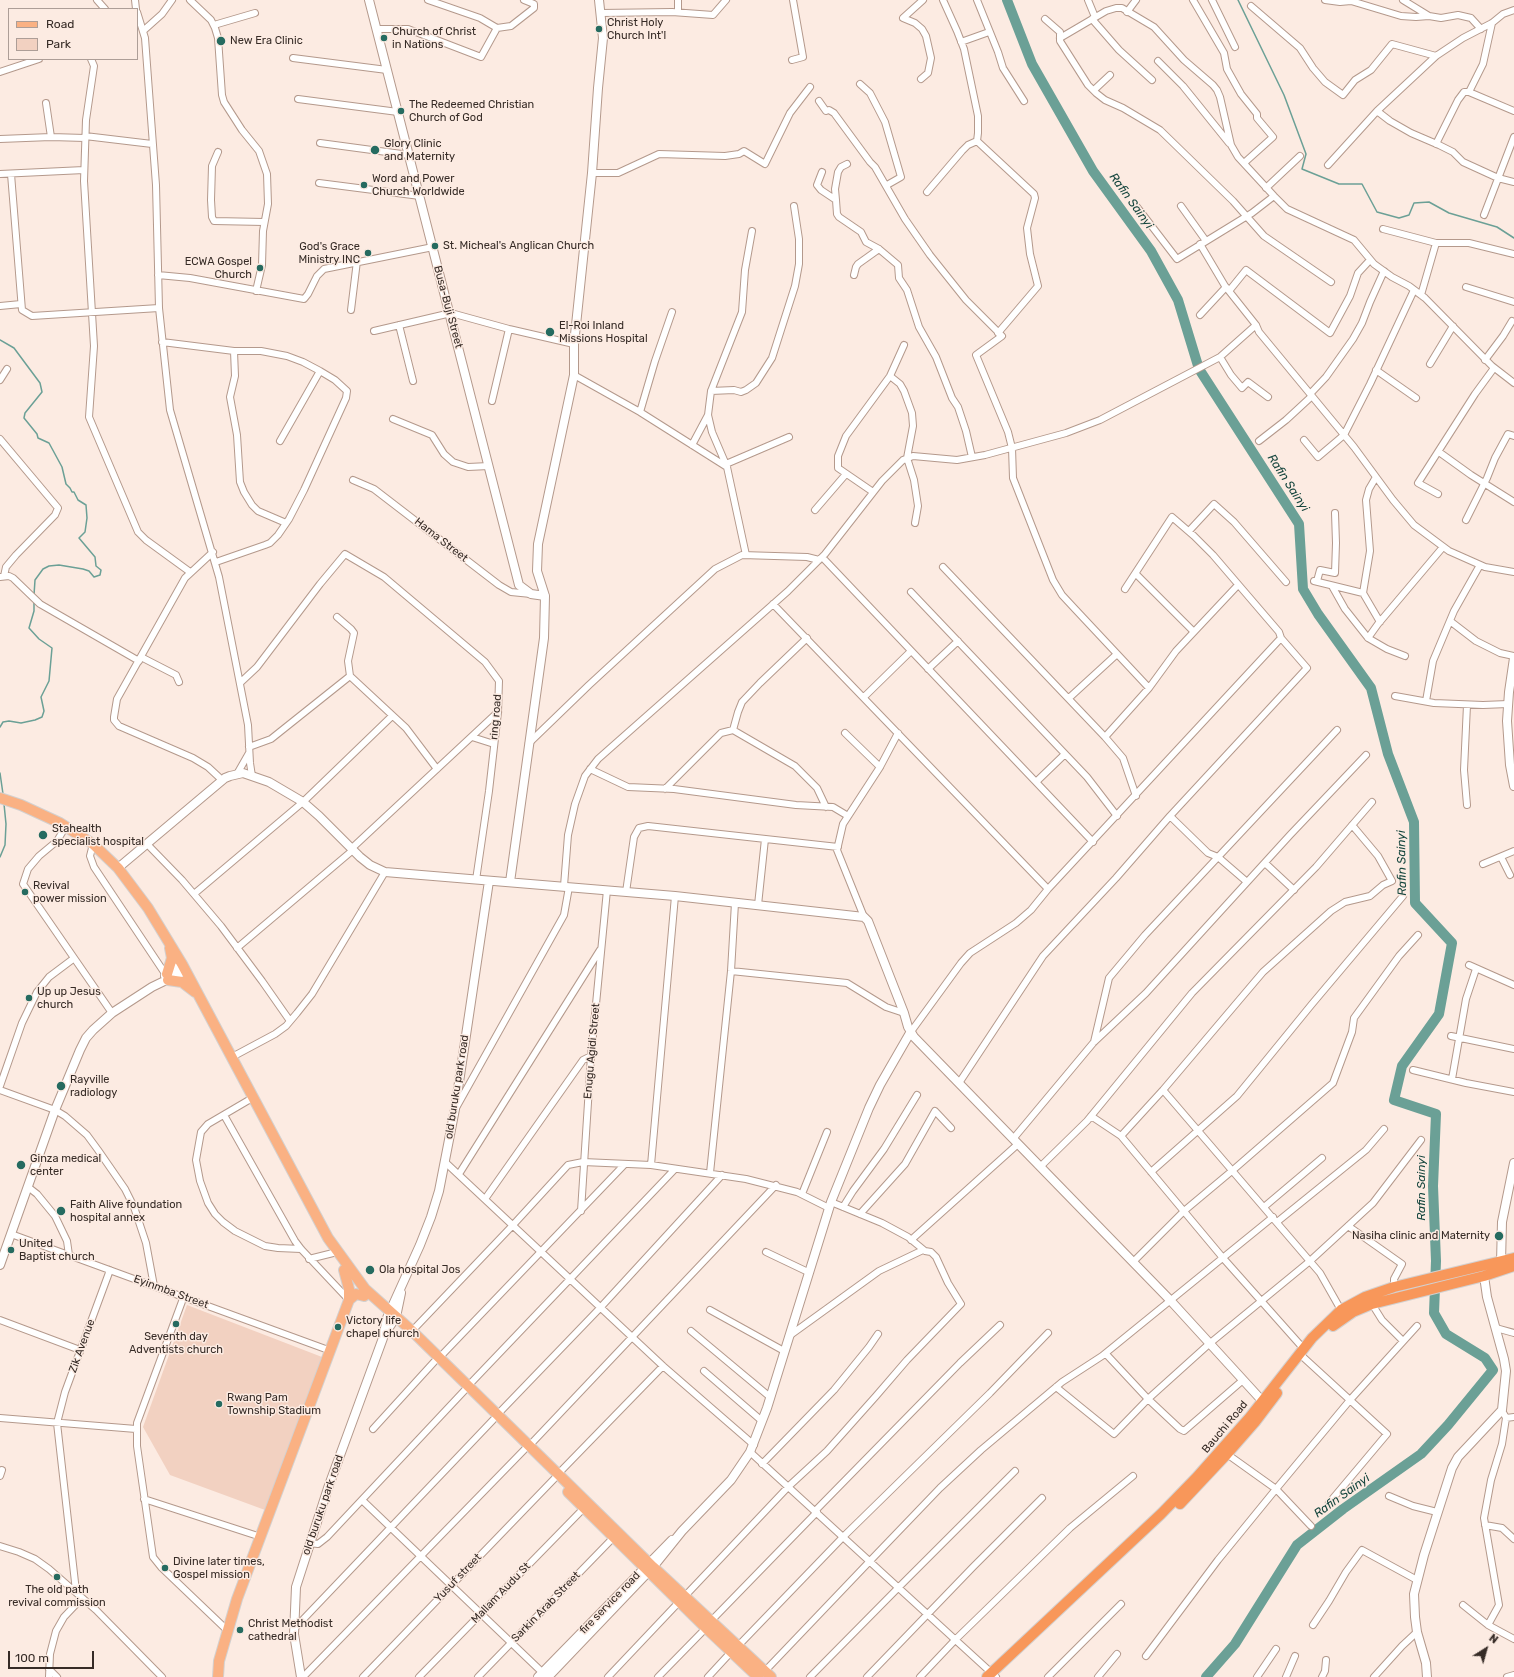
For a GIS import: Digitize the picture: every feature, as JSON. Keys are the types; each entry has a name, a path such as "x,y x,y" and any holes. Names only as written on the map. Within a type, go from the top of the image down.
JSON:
{"highway":[{"name":"Bauchi Road","path":"993,1676 1165,1519 1200,1484 1227,1454 1322,1328 1341,1310 1365,1297 1453,1278 1514,1258"},
{"name":"Bauchi Road","path":"1453,1278 1484,1276 1514,1266"},
{"name":"Bauchi Road","path":"1303,1352 1344,1318 1398,1289"},
{"name":"Bauchi Road","path":"993,1676 1166,1509 1264,1404"}],"main road":[{"path":"0,798 66,826 93,844 118,868 148,908 168,940 254,1097 344,1270 364,1296 412,1331 437,1360"},
{"path":"168,940 172,958 167,976 182,982 198,994"},
{"path":"328,1238 366,1289 391,1317 437,1360 649,1568 735,1649 765,1675"},
{"path":"214,1677 237,1599 349,1300 349,1284 344,1270"},
{"path":"349,1300 356,1294 364,1296"},
{"path":"556,1476 584,1508 614,1538 649,1568"},
{"path":"223,1677 224,1647"},
{"path":"218,1677 219,1662"}],"street":[{"path":"97,0 105,8"},
{"path":"143,31 162,14 172,0"},
{"path":"190,0 203,11 214,25 218,38 222,95 224,102 258,151 267,174 268,204 264,222 262,265 256,291"},
{"name":"Busa-Buji Street","path":"369,0 519,585 531,594"},
{"path":"428,0 480,18 497,28 511,26 534,8 534,4 524,0"},
{"path":"510,882 544,638 545,596 537,571 538,544 574,375 574,344 592,174 603,38 599,0"},
{"path":"678,0 678,12"},
{"path":"601,13 678,12 713,15 726,0"},
{"path":"792,0 803,57 792,60"},
{"path":"921,79 928,73 931,58 928,41 922,29 915,23 903,18 923,0"},
{"path":"943,0 961,42 978,116 977,141"},
{"path":"977,0 1003,68 1024,101"},
{"path":"1088,0 1094,18 1119,50 1152,80"},
{"path":"1116,0 1116,8"},
{"path":"1127,12 1136,0"},
{"path":"1193,0 1224,54 1227,70 1257,114 1256,118 1273,137 1244,163"},
{"path":"1212,0 1235,46"},
{"path":"1325,0 1340,2 1351,1 1401,16 1429,16 1441,18 1458,15 1475,21 1481,29"},
{"path":"1402,0 1429,16"},
{"path":"1250,6 1300,48 1313,68 1325,82 1343,95 1355,80 1371,70 1392,44 1404,46 1436,56"},
{"path":"1060,38 1106,11 1116,8 1122,8 1154,27 1184,60 1213,85 1220,97 1231,145"},
{"path":"1328,165 1377,111 1436,56 1463,38 1492,23 1503,14 1514,10"},
{"path":"214,25 255,13"},
{"path":"138,16 143,31 156,185 159,308 170,410 216,562 241,682 248,725 252,776"},
{"path":"1045,19 1060,32 1060,41 1073,62 1094,90 1105,100 1123,108 1160,130 1247,216 1264,236 1331,282"},
{"path":"1469,92 1483,64 1492,23"},
{"path":"377,29 408,29 481,57 497,28"},
{"path":"961,42 989,32"},
{"path":"293,58 387,70"},
{"path":"0,72 36,60"},
{"path":"91,60 94,66 85,137 84,170 94,346 92,389 88,408 90,423 138,532 146,540 190,572"},
{"path":"1158,61 1173,75 1195,100 1244,163 1287,209 1354,240 1370,260 1421,295 1485,360 1514,383"},
{"path":"1094,90 1110,75"},
{"path":"860,84 870,93 885,122 901,177 886,185"},
{"path":"592,174 618,173 659,154 725,156 739,154 744,151 765,164 790,112 810,87"},
{"path":"1436,144 1458,100 1464,92 1469,92 1514,111"},
{"path":"298,99 398,112"},
{"path":"819,101 826,111 829,110 834,113 870,162 876,166 905,219 930,255 966,300 1002,336 976,355 1008,432 1012,448 1013,478 1053,580 1062,595 1149,688"},
{"path":"46,103 51,137"},
{"path":"1377,111 1390,121 1411,133 1453,152 1463,162 1498,178 1514,182"},
{"path":"1484,215 1514,136"},
{"path":"0,139 85,137 152,144"},
{"path":"927,192 962,151 968,145 977,141"},
{"path":"977,141 1034,194 1035,198 1027,228 1030,254 1038,286 998,332"},
{"path":"320,143 409,155"},
{"path":"218,152 212,166 211,200 212,217 214,221 264,222"},
{"path":"1266,188 1300,156"},
{"path":"847,164 841,167 838,172 835,189 837,214 861,232 866,242 879,249 898,265 899,278 907,290 919,327 936,357 952,398 958,407 966,431 972,457"},
{"path":"0,174 84,170"},
{"path":"822,172 817,185 821,190 836,200"},
{"path":"11,174 22,310 32,316 92,311 159,308"},
{"path":"319,183 420,196"},
{"path":"1137,207 1177,259 1263,206 1274,196"},
{"path":"712,391 734,390 741,392 746,390 756,383 772,358 795,286 799,264 799,239 794,206"},
{"path":"1181,206 1228,289 1256,325 1259,332 1344,435 1414,525 1443,547 1480,565 1514,572"},
{"path":"1383,230 1436,243 1469,243 1514,254"},
{"path":"692,445 708,415 712,391 742,312 745,270 752,231"},
{"path":"1421,295 1436,243"},
{"path":"158,275 190,278 304,299 317,276 324,269 433,246"},
{"path":"854,275 858,264 879,249"},
{"path":"1200,315 1246,270 1330,333 1350,296 1358,273 1370,260"},
{"path":"351,310 357,261"},
{"path":"1259,441 1286,420 1311,395 1326,377 1353,339 1362,323 1384,271"},
{"path":"1466,287 1514,302"},
{"path":"1304,440 1318,457 1344,435 1414,290"},
{"path":"0,306 21,304"},
{"path":"640,412 655,361 672,312"},
{"path":"374,331 450,313 509,329 574,344"},
{"path":"1485,360 1503,336 1512,320"},
{"path":"399,325 413,381"},
{"path":"455,1109 564,914 568,835 574,804 585,776 598,759 774,604 820,558 882,481 903,460 913,456 928,456 956,460 972,457 1066,433 1100,420 1132,405 1187,373 1218,358 1256,325"},
{"path":"1430,364 1453,326"},
{"path":"492,401 509,329"},
{"path":"162,342 234,350 261,351 287,356 320,371 344,387 347,391 346,398 307,483 286,523 270,543 216,562"},
{"path":"873,492 838,468 838,456 840,449 853,427 890,376 904,346"},
{"path":"234,350 235,376 230,403 237,435 240,482 252,506 258,511 286,523"},
{"path":"1218,358 1242,388 1248,382 1268,397"},
{"path":"1438,494 1431,492 1418,482 1439,452 1475,394 1494,368"},
{"path":"0,380 7,369"},
{"path":"1376,370 1416,398"},
{"path":"280,441 320,371"},
{"path":"574,375 640,412 726,466"},
{"path":"890,376 900,384 912,413 913,426 907,458 914,480 918,506 915,523"},
{"path":"708,415 712,432 726,466 746,555"},
{"path":"393,419 432,435 444,454 453,462 468,467 489,466"},
{"path":"1466,520 1508,434 1514,436"},
{"path":"726,466 789,436"},
{"path":"0,439 58,508 52,518 6,567 2,576 13,578 40,604 140,659 176,675 179,682"},
{"path":"1439,452 1514,502"},
{"path":"815,510 846,474"},
{"path":"1376,477 1369,489 1366,500 1370,551 1363,593 1380,622"},
{"name":"Hama Street","path":"353,480 374,488 499,585 511,592 531,594"},
{"path":"1189,531 1214,504 1234,522 1286,582"},
{"path":"1335,513 1335,573 1320,570 1316,581 1363,593"},
{"path":"959,1083 1044,956 1170,816 1307,668 1281,638 1279,632 1213,555 1189,531 1172,517 1125,590"},
{"path":"1368,638 1443,547"},
{"path":"213,552 185,578 117,699 114,717 116,723 123,728 192,758 208,767 222,780"},
{"name":"ring road","path":"241,682 257,667 320,584 345,554 384,577 485,662 499,681 498,712 489,791 476,880"},
{"path":"529,744 601,674 715,569 742,555 820,558 1093,842"},
{"path":"1426,701 1433,661 1450,621 1480,565"},
{"path":"943,566 1069,698 1123,758 1136,796"},
{"path":"1136,574 1194,632"},
{"path":"1105,737 1149,688 1176,651 1238,585"},
{"path":"1332,586 1345,609 1368,638 1387,649 1405,656"},
{"path":"911,592 1087,777 1117,816"},
{"path":"531,594 545,596"},
{"path":"774,604 1048,889"},
{"path":"337,618 354,633 348,661 350,676 406,728 436,769"},
{"path":"1450,621 1476,641 1500,653 1514,657 1507,721 1510,765 1514,786"},
{"path":"734,730 742,702 807,638"},
{"path":"910,1033 957,968 970,953 1016,923 1031,910 1048,889 1136,796 1281,638"},
{"path":"928,669 958,641"},
{"path":"864,697 911,651"},
{"path":"1069,698 1117,654"},
{"path":"237,774 249,749 271,740 350,676"},
{"path":"1395,696 1434,703 1467,705 1508,704"},
{"path":"1467,705 1464,770 1467,805"},
{"path":"237,948 352,850 498,712"},
{"path":"194,894 303,802 392,716"},
{"path":"665,789 721,733 734,730 795,766 817,788 826,807"},
{"path":"1094,1042 1109,978 1145,935 1337,730"},
{"path":"845,733 880,767"},
{"path":"898,733 880,767 843,824 837,850 864,917 868,921 904,1013 910,1033 1170,1300 1264,1404"},
{"path":"472,737 494,744"},
{"path":"1036,782 1065,754"},
{"path":"911,1240 1016,1142 1094,1042 1146,993 1366,755"},
{"path":"590,769 628,787 665,789 796,805 833,807 848,816"},
{"path":"118,868 222,780 230,776 243,773 286,791 303,802 352,850 370,865 385,872 675,896 864,917"},
{"path":"1040,1167 1091,1116 1192,993 1316,867 1372,802"},
{"path":"1170,816 1208,853 1218,857 1248,882"},
{"path":"1121,1136 1163,1090 1263,972 1331,911 1345,902 1370,896 1392,881 1378,856 1352,825"},
{"path":"66,826 57,841 39,856 28,869 23,884 112,1013"},
{"path":"626,892 634,837 639,828 648,826 838,847"},
{"path":"758,905 766,839"},
{"path":"93,844 90,856 94,867 167,976"},
{"path":"147,844 194,894 262,981 290,1021"},
{"path":"1483,864 1514,851"},
{"path":"1501,857 1510,875"},
{"path":"1265,863 1294,890"},
{"path":"232,1057 275,1034 290,1021 312,994 385,872"},
{"name":"old buruku park road","path":"302,1677 295,1648 294,1629 296,1587 309,1543 383,1338 402,1286 431,1217 439,1192 455,1109 489,881"},
{"name":"Enugu Agidi Street","path":"581,1211 591,1056 607,890"},
{"path":"651,1165 675,896"},
{"path":"1151,1172 1237,1096 1403,896"},
{"path":"710,1173 731,971 735,903"},
{"path":"1133,1262 1184,1211 1333,1083 1352,1032 1354,1018 1399,956 1418,935"},
{"path":"459,1174 601,949"},
{"path":"0,1086 22,1023 37,992 49,977 73,958"},
{"path":"1469,964 1476,969 1514,986"},
{"path":"0,1265 55,1110 86,1038 112,1013 167,976 183,968"},
{"path":"1452,1079 1467,993 1476,969"},
{"path":"731,971 847,982 886,1007 904,1013"},
{"name":"fire service road","path":"544,1676 649,1568 664,1546 682,1531 731,1480 752,1448 770,1397 830,1205 869,1108 880,1085 910,1033"},
{"path":"1451,1036 1514,1049"},
{"path":"485,1199 584,1060 591,1056"},
{"path":"1413,1070 1514,1092"},
{"path":"0,1090 55,1110 65,1116 87,1135 125,1188 140,1222 150,1262 154,1286"},
{"path":"1163,1090 1199,1130 1320,1273 1341,1310"},
{"path":"843,1207 884,1149 917,1095"},
{"path":"254,1097 208,1124 201,1132 199,1136 196,1160 200,1181 208,1203 223,1222 251,1240 265,1246 301,1249"},
{"path":"860,1214 905,1164 936,1111 951,1128"},
{"path":"224,1115 301,1249 349,1300"},
{"path":"1091,1116 1121,1136 1223,1258 1262,1301 1303,1352 1350,1400 1387,1434 1329,1503"},
{"path":"765,1675 869,1562 940,1488 980,1450 1056,1387 1106,1354 1223,1258 1361,1154 1384,1129"},
{"path":"802,1194 827,1132"},
{"path":"1056,1387 1114,1434 1148,1399 1209,1344 1310,1261 1373,1203 1421,1140"},
{"path":"1264,1207 1322,1158"},
{"path":"444,1162 459,1174 540,1252 752,1448 762,1464 789,1486 869,1562 956,1639 993,1676"},
{"path":"412,1331 568,1165 583,1162 651,1165 674,1170 710,1173 776,1185 830,1205 843,1207 882,1223 911,1240 923,1250 932,1252 936,1258 948,1283 961,1304 906,1360 827,1451 789,1486 608,1677"},
{"path":"1501,1262 1502,1222 1514,1163"},
{"path":"373,1429 624,1165"},
{"path":"309,1543 318,1544 322,1541 674,1170"},
{"path":"294,1629 600,1308 722,1175"},
{"path":"302,1677 527,1448 776,1185"},
{"path":"28,1187 37,1194 55,1216 67,1241 69,1255"},
{"path":"1348,1226 1402,1264 1394,1279 1398,1289"},
{"name":"Eyinmba Street","path":"11,1234 331,1351"},
{"path":"788,1336 879,1271 923,1250"},
{"path":"766,1252 808,1272"},
{"path":"309,1258 334,1253"},
{"name":"Zik Avenue","path":"57,1423 65,1392 110,1270"},
{"path":"1484,1276 1487,1297 1504,1359 1506,1372 1502,1410 1506,1418 1502,1444 1491,1480 1484,1518 1499,1604 1488,1625"},
{"path":"184,1296 137,1423 136,1446 153,1557 161,1567 228,1631"},
{"path":"1372,1304 1382,1320 1403,1341"},
{"path":"710,1310 784,1351"},
{"path":"0,1320 80,1350"},
{"path":"658,1677 816,1511 960,1363 1000,1325"},
{"path":"1146,1656 1218,1560 1276,1489 1350,1400 1417,1326"},
{"path":"1496,1328 1514,1333"},
{"path":"691,1331 770,1397"},
{"path":"708,1677 843,1537 990,1393 1048,1333"},
{"path":"762,1464 834,1390 870,1347 878,1334"},
{"path":"1106,1354 1148,1399 1184,1431 1243,1380"},
{"name":"Yusuf street","path":"363,1677 663,1366"},
{"path":"704,1371 762,1421"},
{"path":"1427,1677 1426,1663 1417,1632 1415,1616 1414,1594 1417,1580 1452,1468 1458,1457 1502,1410"},
{"path":"0,1418 136,1429"},
{"path":"1506,1418 1514,1418"},
{"path":"57,1423 76,1592"},
{"path":"1227,1454 1276,1489 1311,1526"},
{"path":"810,1677 1016,1471"},
{"path":"920,1677 956,1639 1070,1528 1134,1476"},
{"path":"1389,1496 1413,1506 1437,1512"},
{"path":"867,1677 1042,1498"},
{"path":"144,1499 261,1537"},
{"path":"362,1500 544,1676"},
{"name":"Mallam Audu St","path":"419,1677 584,1508"},
{"path":"1486,1525 1502,1528 1514,1539"},
{"name":"Sarkin Arab Street","path":"478,1677 614,1538"},
{"path":"0,1546 20,1552 35,1559 49,1569 76,1592 162,1677"},
{"path":"1313,1625 1346,1572 1362,1550 1417,1580"},
{"path":"48,1677 50,1654 56,1631 64,1617 82,1598"},
{"path":"1048,1677 1121,1604"},
{"path":"1463,1605 1488,1625 1514,1639"},
{"path":"1374,1677 1417,1632"},
{"path":"1257,1677 1276,1649"},
{"path":"1098,1677 1117,1654"},
{"path":"1286,1677 1295,1656"},
{"path":"1322,1677 1325,1671 1326,1660"},
{"path":"49,1669 57,1677"},
{"path":"1507,1677 1514,1675"}],"green space":[{"path":"187,1305 322,1357 265,1510 170,1475 143,1427"}],"waterway":[{"name":"Rafin Sainyi","path":"1007,0 1032,64 1093,171 1151,251 1178,300 1199,369 1299,524 1303,589 1318,614 1371,688 1388,754 1414,822 1415,903 1452,943 1439,1014 1402,1066 1394,1100 1436,1114 1433,1186 1436,1261 1434,1313 1446,1334 1485,1358 1493,1370 1448,1425 1421,1454 1343,1509 1297,1545 1235,1644 1206,1677"},
{"path":"1238,0 1284,95 1306,154 1302,169 1339,184 1362,184 1377,212 1399,218 1409,215 1414,203 1429,202 1449,213 1497,227 1514,238"},
{"path":"0,340 14,348 40,383 42,392 25,413 24,418 37,434 38,438 49,443 62,467 66,484 72,492 74,492 78,500 86,505 87,518 85,532 79,538 95,557 96,566 101,570 100,575 94,577 89,571 83,569 59,565 49,566 43,569 35,580 34,595"},
{"path":"0,727 3,722 9,721 21,723 35,720 42,717 44,711 41,697 49,681 52,648 39,639 29,628 34,611 34,601"},
{"path":"0,773 3,794"},
{"path":"0,857 5,845 6,824 4,804"}],"place":[{"name":"Christ Holy Church Int'l","path":"599,29"},
{"name":"Church of Christ in Nations","path":"384,38"},
{"name":"New Era Clinic","path":"221,41"},
{"name":"The Redeemed Christian Church of God","path":"401,111"},
{"name":"Glory Clinic and Maternity","path":"375,150"},
{"name":"Word and Power Church Worldwide","path":"364,185"},
{"name":"St. Micheal's Anglican Church","path":"435,246"},
{"name":"God's Grace Ministry INC","path":"368,253"},
{"name":"ECWA Gospel Church","path":"260,268"},
{"name":"El-Roi Inland Missions Hospital","path":"550,332"},
{"name":"Stahealth specialist hospital","path":"43,835"},
{"name":"Revival power mission","path":"25,892"},
{"name":"Up up Jesus church","path":"29,998"},
{"name":"Rayville radiology","path":"61,1086"},
{"name":"Ginza medical center","path":"21,1165"},
{"name":"Faith Alive foundation hospital annex","path":"61,1211"},
{"name":"Nasiha clinic and Maternity","path":"1499,1236"},
{"name":"United Baptist church","path":"11,1250"},
{"name":"Ola hospital Jos","path":"370,1270"},
{"name":"Seventh day Adventists church","path":"176,1324"},
{"name":"Victory life chapel church","path":"338,1327"},
{"name":"Rwang Pam Township Stadium","path":"219,1404"},
{"name":"Divine later times, Gospel mission","path":"165,1568"},
{"name":"The old path revival commission","path":"57,1577"},
{"name":"Christ Methodist cathedral","path":"240,1630"}]}
